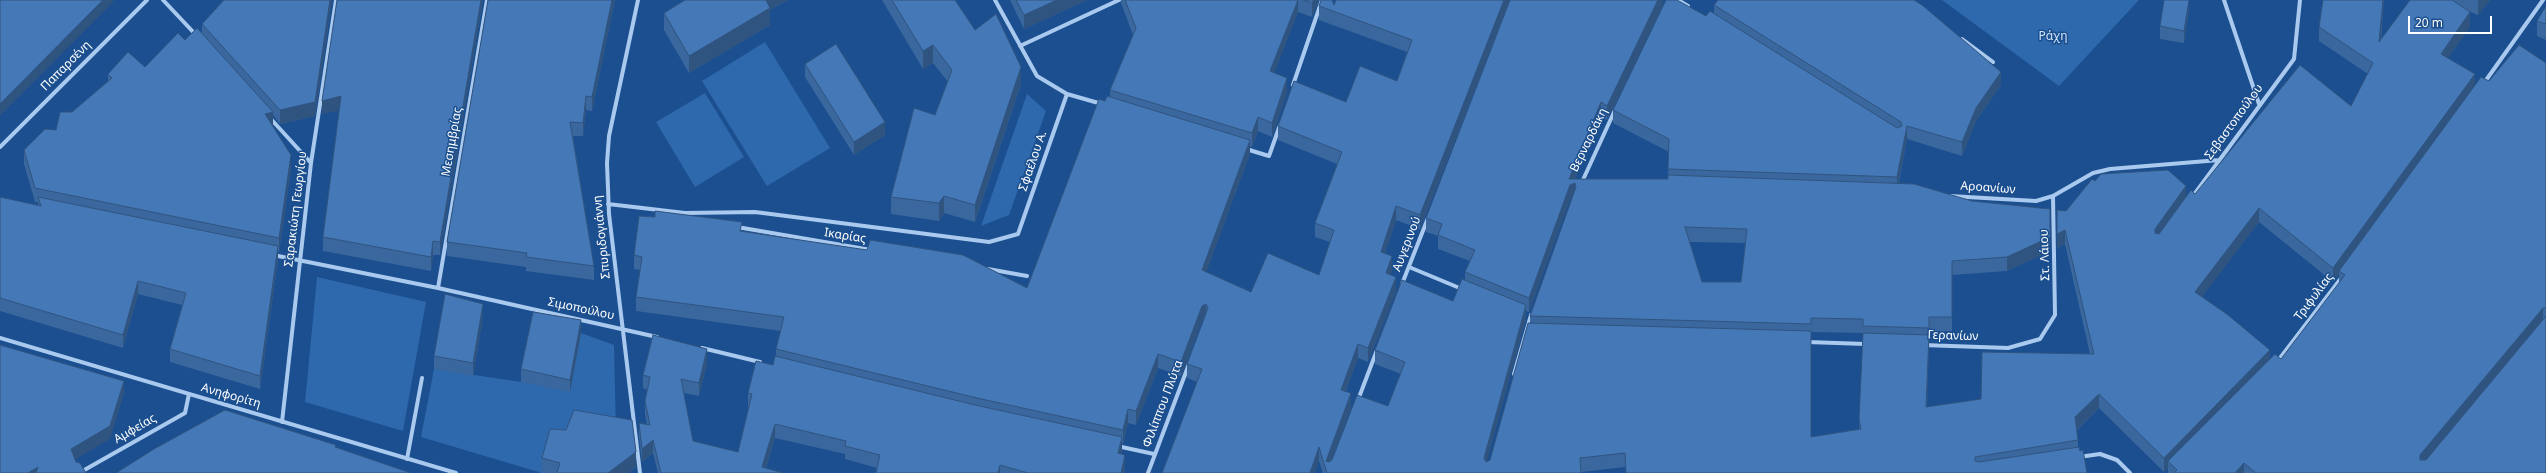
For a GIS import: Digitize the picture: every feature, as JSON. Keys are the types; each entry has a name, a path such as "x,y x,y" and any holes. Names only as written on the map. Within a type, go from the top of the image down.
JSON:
{"street":[{"name":"Παπαρσένη","path":"0,147 147,0"},
{"path":"163,0 197,37"},
{"name":"Σαρακιώτη Γεωργίου","path":"282,422 311,163 336,0"},
{"name":"Μεσημβρίας","path":"438,288 487,0"},
{"name":"Σπυριδογιάννη","path":"638,0 609,136 608,204 640,473"},
{"path":"995,0 1038,76 1067,94 1105,106"},
{"path":"1020,46 1119,0"},
{"path":"1292,89 1322,0"},
{"path":"1678,0 1691,8"},
{"path":"2224,0 2259,104"},
{"name":"Σεβαστοπούλου","path":"2188,203 2259,104 2294,59 2300,0"},
{"path":"2481,88 2544,0"},
{"path":"1956,35 1993,62"},
{"name":"Σφαέλου Α.","path":"1018,234 1067,94"},
{"name":"Βερναρδάκη","path":"1588,182 1580,182 1618,105"},
{"path":"264,112 311,163"},
{"path":"1240,147 1269,156 1282,119"},
{"name":"Αροανίων","path":"1944,195 2036,201 2053,196 2093,173 2110,169 2219,160"},
{"name":"Στ. Λάιου","path":"2053,196 2055,315"},
{"name":"Ικαρίας","path":"608,204 685,213 755,212 989,242 1018,234"},
{"name":"Ικαρίας","path":"685,213 708,219"},
{"name":"Αυγερινού","path":"1400,289 1429,215"},
{"name":"Ικαρίας","path":"731,225 879,251"},
{"name":"Σιμοπούλου","path":"270,254 438,288 661,338"},
{"path":"1409,267 1466,290"},
{"path":"980,268 1027,276"},
{"name":"Τριφυλίας","path":"2275,364 2346,270"},
{"path":"1513,378 1533,310"},
{"path":"1524,314 1531,317"},
{"name":"Γερανίων","path":"1913,345 2008,348 2040,339 2055,315"},
{"path":"1525,333 1533,334"},
{"name":"Ανηφορίτη","path":"0,338 456,473"},
{"path":"1802,342 1874,344"},
{"path":"699,348 769,364"},
{"path":"1355,407 1378,348"},
{"name":"Φιλίππου Πλύτα","path":"1148,473 1191,358"},
{"path":"408,459 422,378"},
{"name":"Αμφείας","path":"79,473 185,413 189,394"},
{"path":"1108,444 1154,454"},
{"path":"2069,458 2100,454 2117,460 2130,473"}],"green space":[{"name":"Ράχη","path":"1942,0 2139,0 2059,86"},
{"path":"765,42 830,148 767,186 702,81"},
{"path":"705,93 744,157 695,187 656,122"},
{"path":"1027,94 1046,111 1009,215 981,226"},
{"path":"317,277 426,302 403,431 305,402"},
{"path":"581,333 614,345 616,433 550,444 542,473 421,437 434,369 521,382"}],"building":[{"path":"0,0 103,0 0,104"},
{"path":"224,0 330,0 315,102 280,110 202,24"},
{"path":"337,0 481,0 440,242 433,241 431,257 323,237 341,96 322,101"},
{"path":"488,0 612,0 592,97 586,96 583,123 570,122 594,266 526,257 527,253 447,242"},
{"path":"685,0 766,0 770,8 689,56 664,13"},
{"path":"892,0 955,0 975,30 996,14 1021,67 975,205 944,196 939,203 891,197 914,108 935,115 952,70 933,45 923,51"},
{"path":"1016,0 1057,0 1024,15"},
{"path":"1125,0 1298,0 1270,71 1287,78 1272,123 1258,117 1252,133 1110,90 1136,28"},
{"path":"1304,0 1314,0 1312,3"},
{"path":"1321,0 1332,0 1334,5 1336,0 1504,0 1420,215 1396,206 1381,252 1392,256 1386,273 1396,277 1368,348 1358,344 1341,390 1351,393 1326,461 1329,462 1332,460 1357,395 1388,406 1405,362 1375,350 1402,280 1453,301 1462,279 1526,305 1484,458 1486,462 1490,460 1528,323 1811,331 1811,437 1861,429 1859,419 1863,333 1929,335 1926,407 1981,399 1982,352 2094,354 2065,230 2057,234 2057,210 2066,211 2092,179 2095,181 2101,174 2168,170 2186,186 2155,229 2155,233 2159,234 2191,190 2195,194 2300,65 2351,106 2373,63 2319,27 2323,0 2383,0 2379,42 2410,0 2452,0 2470,12 2441,54 2475,74 2333,268 2259,208 2195,292 2228,315 2270,350 2164,458 2099,394 2075,417 2078,440 1975,457 1975,461 1979,462 2079,447 2080,451 2083,450 2087,473 1626,473 1625,453 1580,458 1581,473 1327,473 1319,447 1310,473 1162,473 1202,369 1187,364 1208,308 1206,304 1202,306 1181,362 1158,354 1136,411 1128,409 1123,430 977,398 776,349 784,317 636,297 642,257 634,255 639,216 655,217 655,211 742,222 740,231 867,250 870,240 963,255 1027,288 1099,99 1105,101 1107,96 1250,140 1202,270 1251,292 1268,253 1319,275 1334,230 1315,223 1342,152 1278,126 1294,81 1346,102 1360,66 1397,81 1412,40 1319,6"},
{"path":"1510,0 1658,0 1607,106 1601,102 1569,179 1668,179 1668,175 1914,184 1972,201 2050,209 2050,237 2007,257 1952,261 1952,317 1929,317 1929,328 1863,326 1863,319 1811,318 1811,324 1530,316 1576,187 1575,183 1570,185 1529,298 1465,272 1475,250 1438,235 1442,224 1426,218","holes":["1685,227 1747,229 1741,282 1702,282"]},
{"path":"1666,0 1677,0 1706,16 1710,11 1897,128 1902,126 1901,122 1714,5 1718,0 1914,0 1922,5 2001,72 1976,108 1962,142 1907,126 1897,177 1668,169 1669,139 1613,110"},
{"path":"2164,0 2189,0 2184,31 2160,26"},
{"path":"2546,6 2546,24 2537,21"},
{"path":"197,28 273,112 265,114 291,155 279,238 35,188 24,150 45,129 56,130 60,112 72,112 112,78 108,74 128,52 145,67 178,33 185,40"},
{"path":"836,44 885,122 854,142 805,64"},
{"path":"2519,45 2546,63 2546,308 2543,308 2420,455 2420,460 2426,460 2546,316 2546,473 2256,473 2244,463 2235,473 2174,473 2177,470 2168,461 2275,354 2281,359 2345,275 2339,271 2481,77 2489,81"},
{"path":"0,197 41,206 38,197 278,246 260,376 170,349 186,293 138,281 123,335 0,298"},
{"path":"445,294 483,304 473,363 434,356"},
{"path":"533,312 581,320 570,380 521,369"},
{"path":"653,335 707,349 699,383 681,379 693,441 738,452 752,394 748,393 756,361 773,365 775,356 975,405 1122,437 1118,453 1125,455 1121,473 1028,473 1000,465 998,473 876,473 880,455 845,446 846,441 775,424 762,467 783,473 661,473 653,440 642,449 639,423 650,425 645,401 650,377 643,375"},
{"path":"0,345 124,381 110,426 71,449 76,462 80,463 86,473 36,473 38,467 28,473 0,473"},
{"path":"225,410 336,445 335,447 411,473 116,473 154,449"},
{"path":"574,410 632,420 636,452 608,473 557,473 560,463 542,458 550,429 566,430"}]}
